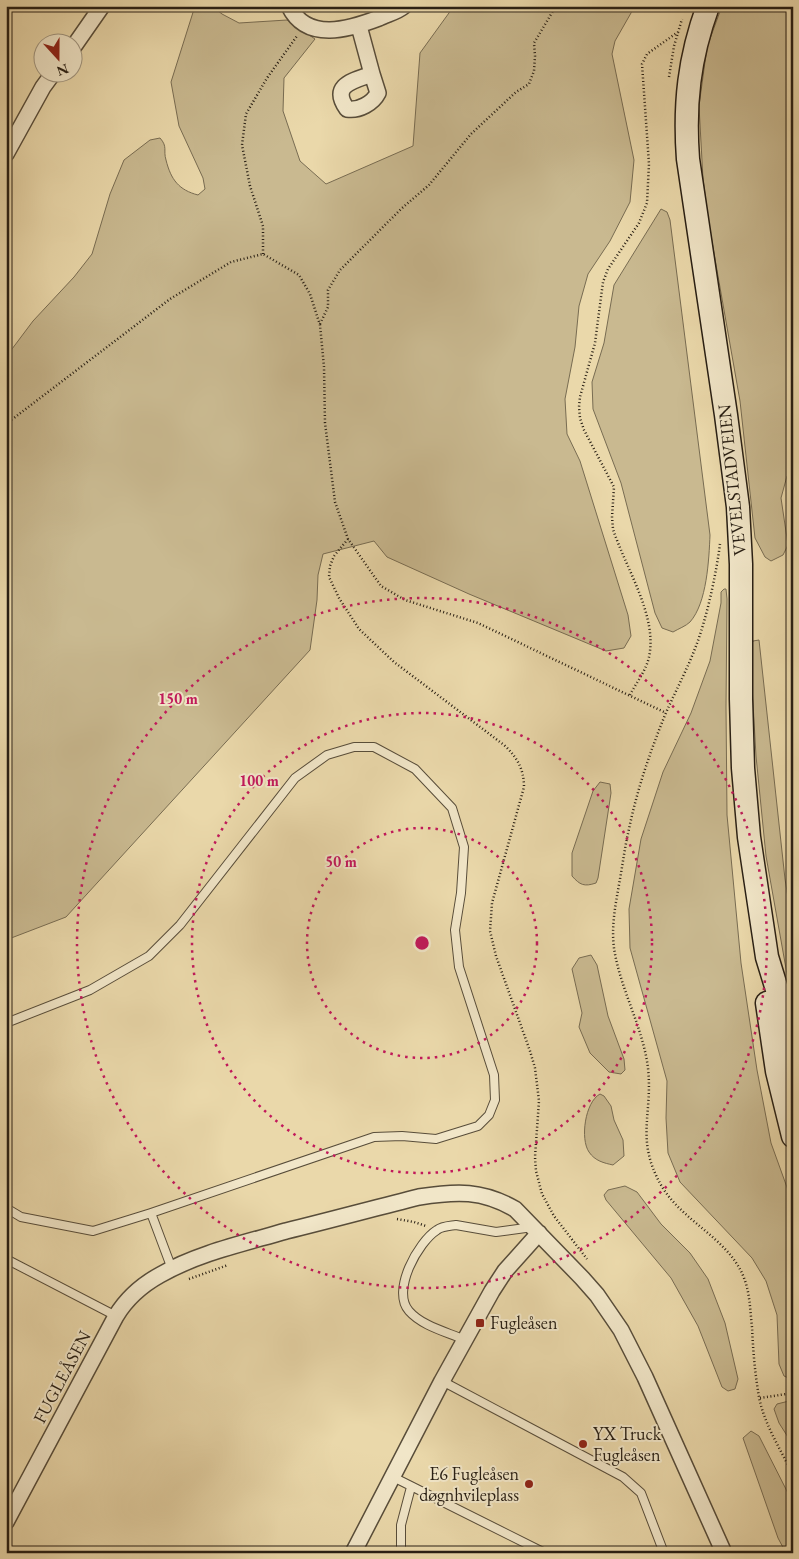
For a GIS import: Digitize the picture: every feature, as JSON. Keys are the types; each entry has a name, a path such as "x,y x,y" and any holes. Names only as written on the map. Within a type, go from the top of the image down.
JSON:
{"main road":[{"name":"VEVELSTADVEIEN","path":"708,6 690,69 686,129 692,184 738,506 741,574 743,768 749,837 767,957 779,996 793,1062"},
{"name":"VEVELSTADVEIEN","path":"767,957 766,997 771,1037 777,1071 793,1136"}],"street":[{"path":"82,35 102,6"},
{"path":"290,6 303,24 317,29 344,30 359,26 384,10 404,6"},
{"path":"359,26 372,74"},
{"path":"6,154 47,82"},
{"name":"FUGLEÅSEN","path":"6,1522 116,1316 123,1305 139,1289 172,1269 263,1238 393,1203 445,1192 466,1192 484,1195 501,1201 515,1210 597,1295 621,1330 645,1377 724,1553"},
{"path":"353,1553 442,1381 492,1291 536,1230"}],"lane":[{"path":"6,1023 90,990 149,956 180,925 295,778 327,755 354,747 374,747 415,769 452,808 464,847 456,930 459,967 494,1076 495,1100 489,1115 478,1126 436,1139 402,1136 374,1137 152,1213 93,1230 21,1217 6,1208"},
{"path":"152,1213 172,1269"},
{"path":"465,1340 417,1318 409,1311 402,1295 405,1276 421,1247 428,1237 437,1230 456,1225 496,1232 536,1230"},
{"path":"6,1259 116,1316"},
{"path":"442,1381 633,1484 641,1493 647,1506 664,1553"},
{"path":"393,1477 545,1553"},
{"path":"401,1553 401,1525 411,1487"}],"path":[{"path":"320,325 328,307 328,290 340,270 401,209 429,185 471,134 516,92 529,84 534,71 534,42 556,6"},
{"path":"263,254 264,226 250,186 242,145 246,114 267,78 287,52 303,24"},
{"path":"630,695 645,668 649,656 648,628 641,596 613,529 614,487 584,430 579,407 595,343 603,282 608,269 636,228 647,203 649,164 642,64 647,54 678,32"},
{"path":"6,424 170,299 231,262 263,254 298,275 310,294 320,325 324,367 325,423 335,502 348,539 382,586 404,600 478,623 666,713"},
{"path":"348,539 334,556 329,576 339,598 359,629 394,662 504,745 513,753 521,768 524,778 522,795 492,903 490,931 496,956 535,1068 539,1101 535,1157 539,1182 549,1208 587,1259"},
{"path":"720,547 702,630 692,657 666,713 647,762 637,796 628,832 613,923 614,950 645,1051 649,1083 646,1130 648,1157 656,1176 670,1198 729,1253 742,1272 750,1300 759,1398 770,1429 793,1474"},
{"path":"394,1219 414,1222 437,1230"},
{"path":"186,1280 236,1262"},
{"path":"759,1398 793,1393"}],"shaded area":[{"path":"195,6 212,6 239,23 287,20 315,39 284,78 283,111 300,161 326,184 413,146 420,53 454,6 635,6 615,41 612,54 634,160 630,202 610,241 588,274 579,306 575,347 565,399 567,434 580,461 628,615 631,636 624,648 606,651 469,594 387,557 374,541 323,554 318,575 317,600 310,650 66,917 6,940 6,357 33,321 74,277 92,254 110,194 124,160 150,140 160,138 165,146 165,157 173,179 191,193 198,195 205,189 203,178 179,126 171,82"},
{"path":"722,6 793,6 793,473 787,476 781,498 788,545 783,555 771,561 765,557 755,538 740,401 708,219 703,179 699,106 707,47"},
{"path":"661,209 667,212 670,220 710,535 706,580 700,604 690,622 673,632 662,628 655,613 621,483 593,409 592,382 604,343 614,285"},
{"path":"726,589 727,599 727,815 741,963 757,1070 771,1143 793,1204 793,1380 784,1376 779,1364 777,1315 766,1281 752,1258 680,1182 668,1153 666,1118 667,1081 630,948 629,909 641,839 663,772 691,713 710,661 721,603 721,592"},
{"path":"759,640 785,879 793,929 793,1008 766,856 756,756 750,650 753,641"},
{"path":"600,782 610,784 611,793 598,878 596,883 585,885 572,876 572,853 593,791"},
{"path":"591,955 597,965 608,1016 624,1059 625,1070 621,1074 609,1072 590,1053 579,1027 582,1013 572,969 579,958"},
{"path":"600,1094 604,1096 611,1106 614,1120 623,1140 624,1156 613,1165 594,1158 586,1146 585,1130 588,1112 595,1098"},
{"path":"625,1186 637,1192 661,1224 690,1253 708,1279 725,1323 738,1379 735,1389 728,1391 722,1387 698,1326 671,1278 606,1200 604,1195 608,1190"},
{"path":"793,1400 793,1445 779,1423 774,1409 777,1404"},
{"path":"751,1431 759,1436 793,1503 793,1553 786,1553 778,1538 743,1438"}],"place":[{"name":"Fugleåsen","path":"480,1323"},
{"name":"YX Truck Fugleåsen","path":"583,1444"},
{"name":"E6 Fugleåsen døgnhvileplass","path":"529,1484"}]}
